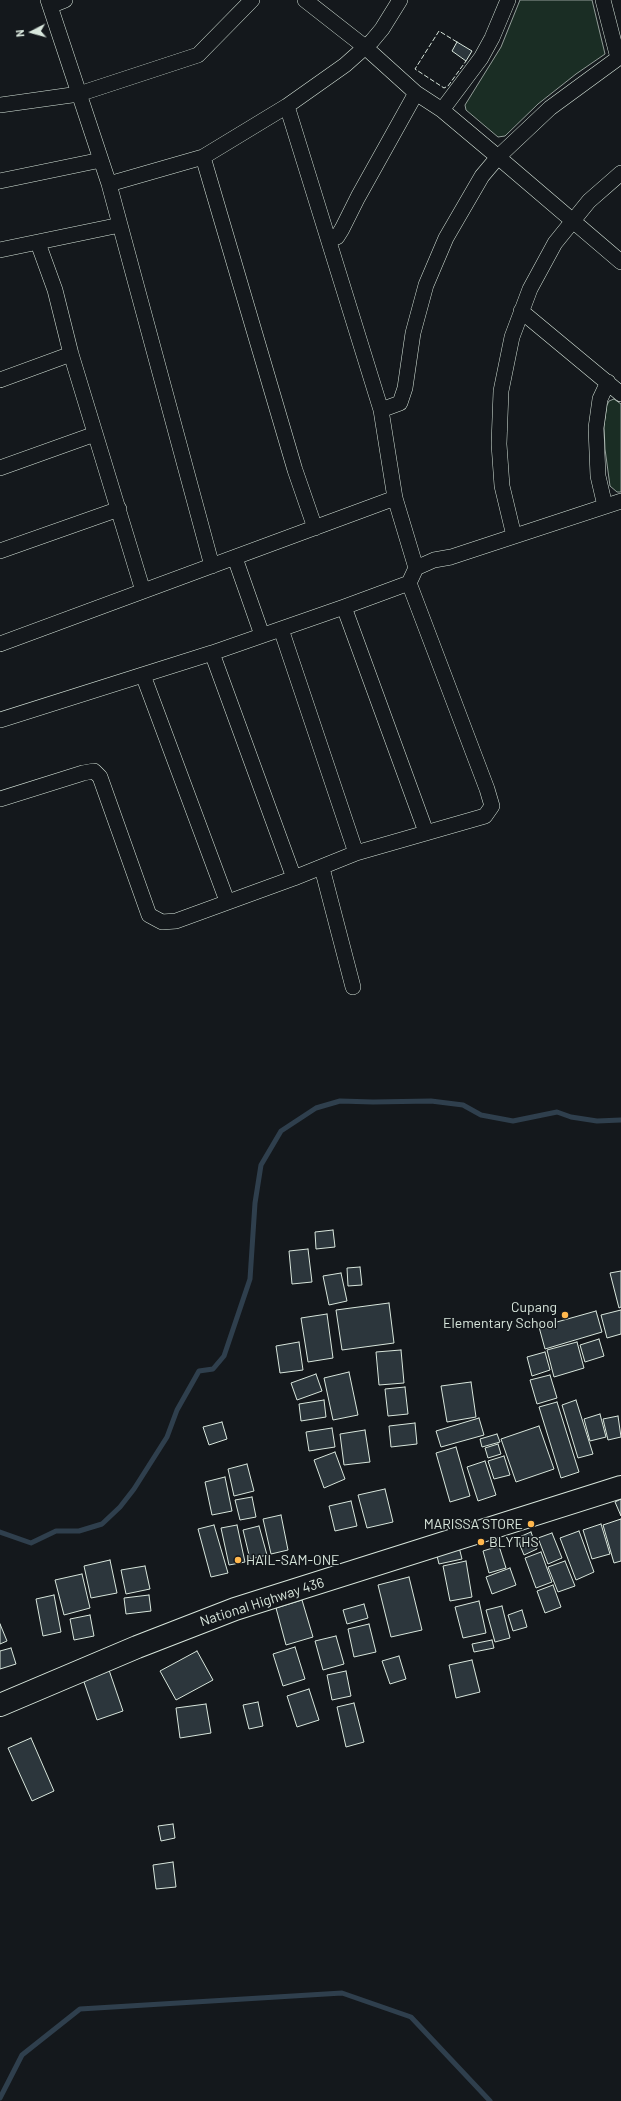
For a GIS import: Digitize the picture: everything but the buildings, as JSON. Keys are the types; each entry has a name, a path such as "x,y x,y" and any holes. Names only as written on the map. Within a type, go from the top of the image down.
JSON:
{"main road":[{"name":"National Highway 436","path":"0,1705 137,1647 235,1609 621,1487"}],"street":[{"path":"65,0 49,3 101,160 120,225 212,566"},
{"path":"0,103 79,94 198,55 252,0"},
{"path":"306,0 365,47 416,93 442,110 621,262"},
{"path":"108,184 203,157 287,106 345,64 379,34 400,0"},
{"path":"442,110 481,58 500,21 508,0"},
{"path":"381,410 400,403 404,392 409,356 418,311 436,259 461,210 482,176 498,157 550,108 620,57 603,0"},
{"path":"329,240 337,237 342,229 358,197 416,93"},
{"path":"287,106 381,410 395,498 416,568"},
{"path":"203,157 295,470 315,528"},
{"path":"0,181 101,160"},
{"path":"514,536 502,486 499,418 506,364 521,311 539,269 555,243 572,220 589,201 621,173"},
{"path":"0,250 120,225"},
{"path":"38,243 55,290 71,354 143,590"},
{"path":"521,311 621,394"},
{"path":"0,380 71,354"},
{"path":"605,506 598,476 596,428 600,399 608,382"},
{"path":"0,468 95,434"},
{"path":"0,644 395,498"},
{"path":"0,720 143,675 344,607 409,583 416,568 434,560 451,557 621,501"},
{"path":"0,551 119,509"},
{"path":"235,558 262,635"},
{"path":"0,799 83,773 94,772 100,777 149,915 162,922 176,921 227,901 322,868 356,853 485,816 492,806 409,583"},
{"path":"344,607 426,832"},
{"path":"280,629 356,853"},
{"path":"212,652 294,878"},
{"path":"143,675 227,901"},
{"path":"322,868 353,988"}],"green space":[{"path":"520,0 592,0 605,54 576,74 538,104 505,136 498,137 466,110 465,105 501,47"},
{"path":"614,399 621,404 621,492 617,492 610,486 605,449 604,426 607,405 609,401"}],"waterway":[{"path":"0,1532 31,1543 56,1531 79,1531 102,1524 120,1507 134,1489 167,1437 177,1410 199,1371 213,1369 224,1356 250,1279 255,1203 261,1165 281,1131 316,1108 340,1101 431,1101 463,1105 481,1115 513,1121 557,1112 571,1117 597,1121 621,1120"},
{"path":"0,2098 22,2055 80,2009 342,1993 411,2017 490,2101"}],"fence":[{"path":"457,42 439,31 415,69 444,88 448,86 466,61"}],"place":[{"name":"Cupang Elementary School","path":"565,1315"},
{"name":"MARISSA STORE","path":"531,1524"},
{"name":"BLYTHS","path":"481,1542"},
{"name":"HAIL-SAM-ONE","path":"238,1560"}]}
